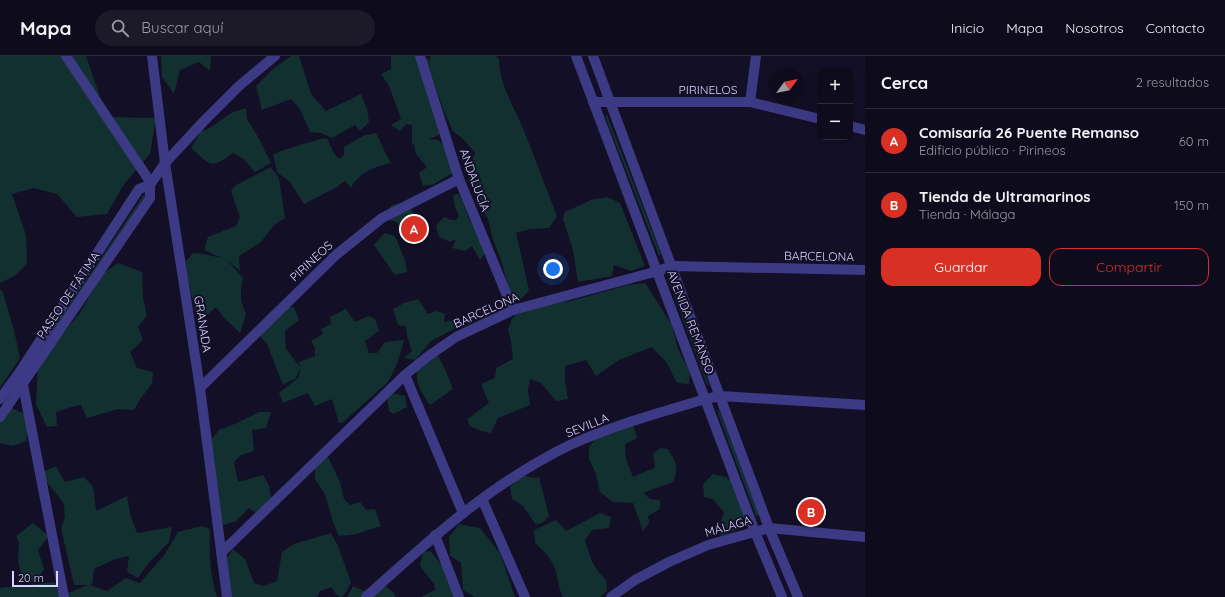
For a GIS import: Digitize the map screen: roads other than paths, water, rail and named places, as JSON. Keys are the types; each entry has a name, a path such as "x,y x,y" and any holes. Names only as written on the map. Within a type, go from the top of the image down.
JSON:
{"street":[{"path":"66,56 151,184"},
{"name":"GRANADA","path":"152,56 165,163 200,388 227,597"},
{"name":"PASEO DE FÁTIMA","path":"0,417 150,198 151,184 165,163 239,86 274,56"},
{"name":"ANDALUCÍA","path":"420,56 459,179 513,310"},
{"name":"AVENIDA REMANSO","path":"576,56 705,399 782,597"},
{"name":"AVENIDA REMANSO","path":"594,56 769,528 798,597"},
{"path":"750,102 756,56"},
{"name":"PIRINELOS","path":"593,102 750,102 817,118"},
{"path":"853,127 865,130"},
{"name":"PIRINEOS","path":"200,388 336,255 382,218 459,179"},
{"name":"PASEO DE FÁTIMA","path":"0,399 19,373 139,189 151,184"},
{"name":"BARCELONA","path":"221,553 405,375 456,337 513,310 672,266 865,270"},
{"path":"19,373 23,385 64,597"},
{"path":"405,375 463,513"},
{"name":"SEVILLA","path":"366,597 435,535 482,499 528,467 570,445 606,430 705,399 720,396 865,405"},
{"path":"482,499 525,597"},
{"name":"MÁLAGA","path":"611,597 635,580 669,562 708,545 769,528 865,537"},
{"path":"435,535 459,597"}],"place":[{"name":"Comisaría 26 Puente Remanso","path":"414,229"},
{"name":"Tienda de Ultramarinos","path":"811,512"}]}
